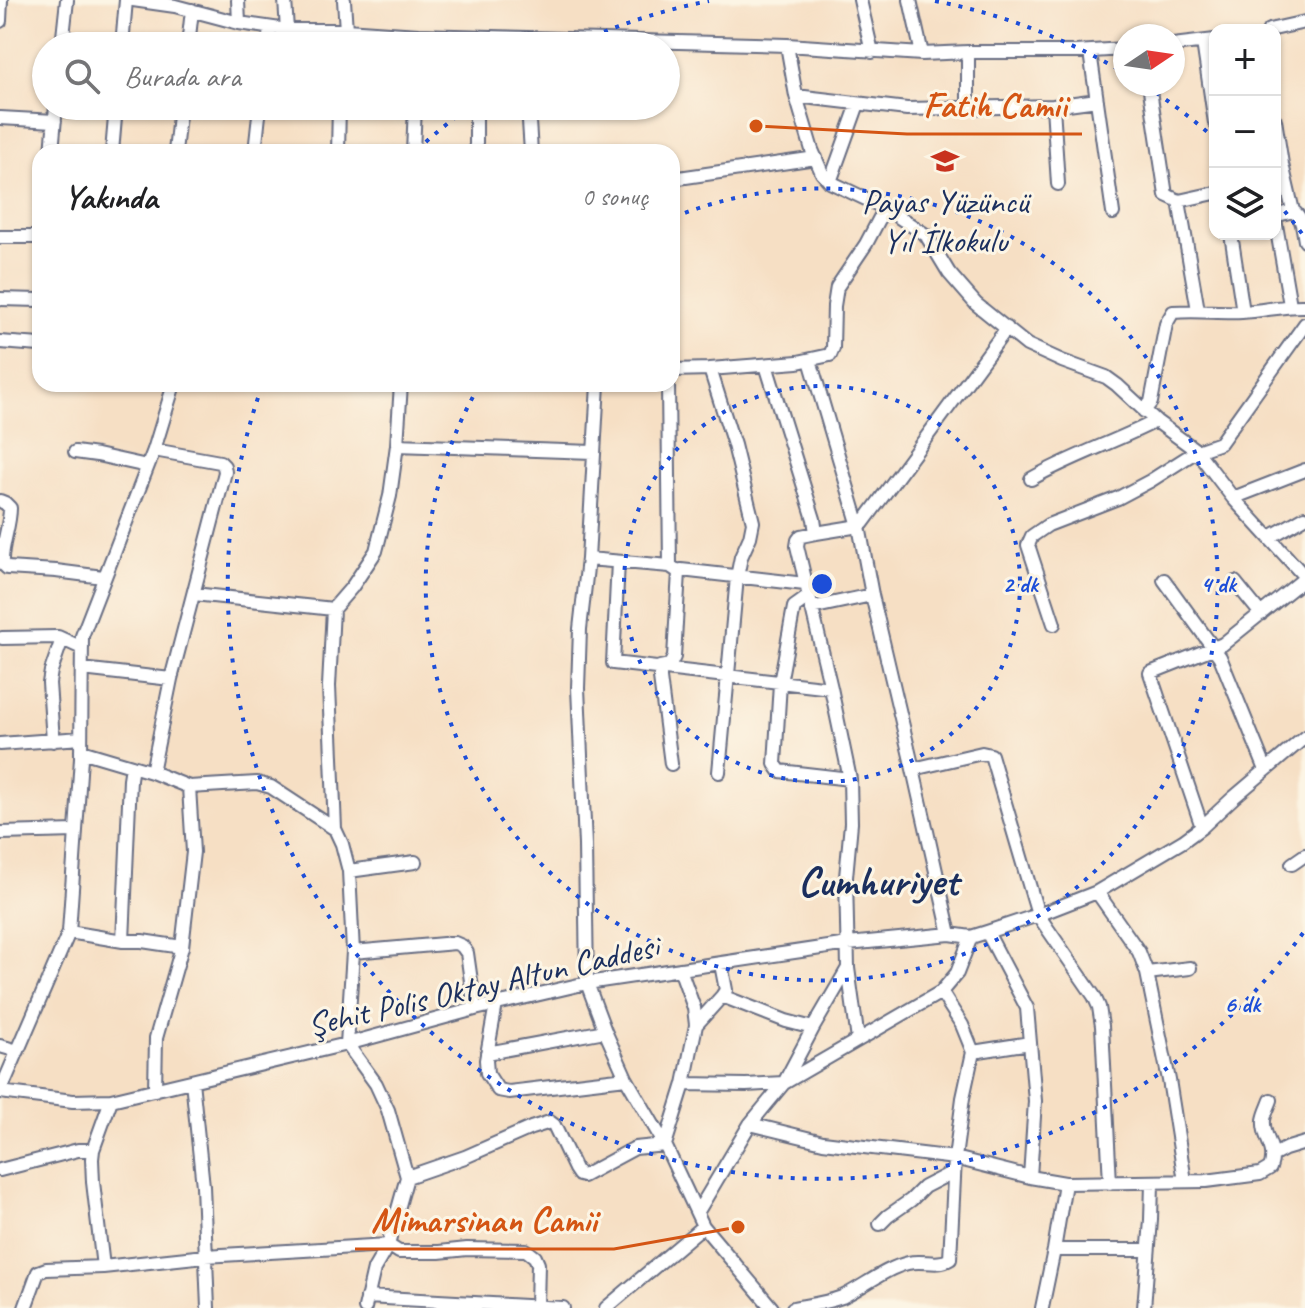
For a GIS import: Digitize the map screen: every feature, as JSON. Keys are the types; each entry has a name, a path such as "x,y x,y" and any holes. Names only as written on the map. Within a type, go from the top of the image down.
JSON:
{"street":[{"path":"0,21 1,0"},
{"path":"64,32 67,0"},
{"path":"123,32 126,0"},
{"path":"238,0 239,23"},
{"path":"285,0 287,30"},
{"path":"344,0 346,30"},
{"path":"860,0 872,52"},
{"path":"910,0 922,54"},
{"path":"141,1 175,3 239,23 270,28 360,32"},
{"path":"190,32 192,10"},
{"path":"1281,27 1305,22"},
{"path":"270,28 270,32"},
{"path":"1185,44 1209,41"},
{"path":"680,44 787,45 922,54 1113,50"},
{"path":"787,45 796,96 816,158 830,182 885,208 926,235 949,273 976,304 1027,345 1106,377 1156,421 1197,451 1233,498 1305,578 1223,644 1150,673 1202,827"},
{"path":"968,52 968,107"},
{"path":"1090,52 1113,213"},
{"path":"796,96 907,109 1053,106 1097,100"},
{"path":"1151,96 1166,195 1179,201 1209,194"},
{"path":"830,182 858,104"},
{"path":"1053,106 1058,184"},
{"path":"0,118 32,120"},
{"path":"37,120 55,121 53,144"},
{"path":"113,144 115,120"},
{"path":"176,144 178,120"},
{"path":"256,144 258,120"},
{"path":"338,144 339,120"},
{"path":"413,144 414,120"},
{"path":"476,120 476,144"},
{"path":"529,120 530,144"},
{"path":"680,178 816,158"},
{"path":"1281,158 1293,211 1301,219 1305,241"},
{"path":"1179,201 1198,310"},
{"path":"680,370 766,365 830,355 837,287 866,244 885,208"},
{"path":"1290,305 1275,219 1278,215 1293,211"},
{"path":"0,237 32,237"},
{"path":"1232,240 1243,312"},
{"path":"0,299 32,300"},
{"path":"1144,411 1151,402 1169,317 1173,312 1243,312 1290,305 1305,306"},
{"path":"1054,624 1028,545 1032,536 1048,525 1118,498 1197,451 1220,443 1305,324"},
{"path":"858,1040 848,968 846,877 851,823 850,779 798,540 801,536 863,523 1007,328"},
{"path":"0,342 32,344"},
{"path":"810,360 859,526 950,934"},
{"path":"766,365 807,494 816,533"},
{"path":"710,369 734,445 753,522 737,577 719,772"},
{"path":"0,1092 69,932 81,744 82,636 154,450 172,392"},
{"path":"400,392 390,496 376,551 333,609 329,686 335,829 349,871 353,952 347,1044 376,1084 388,1110 407,1177 388,1245 374,1269 366,1303 563,1308"},
{"path":"597,392 578,688 587,983 626,1078 665,1145 703,1226 772,1308"},
{"path":"660,667 670,665 674,657 668,392"},
{"path":"1031,479 1156,421"},
{"path":"397,445 593,452"},
{"path":"152,772 171,679 225,472 220,462 154,450"},
{"path":"75,452 147,466"},
{"path":"1233,498 1305,470"},
{"path":"0,501 10,508 2,554 2,563 7,568 103,577"},
{"path":"1270,537 1305,517"},
{"path":"588,559 737,577 808,596 872,595"},
{"path":"618,562 613,663 831,688"},
{"path":"1164,580 1220,657 1266,770"},
{"path":"1235,582 1261,614"},
{"path":"194,594 333,609"},
{"path":"808,596 794,607 780,683 774,760 780,771 850,779"},
{"path":"2,638 58,637 82,648"},
{"path":"53,741 49,683 62,639"},
{"path":"660,667 671,764"},
{"path":"82,669 171,679"},
{"name":"Şehit Polis Oktay Altun Caddesi","path":"0,1092 73,1101 111,1100 587,983 848,944 950,934 971,937 1097,892 1183,841 1305,737"},
{"path":"0,744 53,741 81,744 189,787 257,783 271,787 335,829"},
{"path":"913,769 982,753 991,755 1038,915 1099,1007 1110,1183"},
{"path":"123,941 132,766"},
{"path":"155,1090 156,1038 182,947 193,852 189,787"},
{"path":"1,833 76,831"},
{"path":"1292,864 1305,855"},
{"path":"349,871 415,862"},
{"path":"1097,892 1139,952 1147,973 1169,1080 1185,1181"},
{"path":"69,932 182,947"},
{"path":"987,932 1027,1008 1035,1101 1030,1177"},
{"path":"684,1084 784,1083 941,992 957,973 971,937"},
{"path":"353,952 455,943 462,946 467,953 475,1009"},
{"path":"696,1025 726,990 721,964"},
{"path":"697,1213 750,1124 784,1083 848,968"},
{"path":"1147,973 1190,968"},
{"path":"665,1145 684,1084 696,1025 694,1008 680,969"},
{"path":"793,1308 842,1297 904,1263 938,1263 950,1259 954,1165 973,1052 962,1025 941,992"},
{"path":"722,996 813,1028"},
{"path":"496,1004 486,1060 487,1073 498,1090 509,1092 626,1078"},
{"path":"487,1053 605,1031"},
{"path":"973,1052 1030,1043"},
{"path":"0,1046 18,1051"},
{"path":"192,1081 203,1186 208,1308"},
{"path":"103,1267 93,1182 93,1150 111,1100"},
{"path":"750,1124 823,1142 1065,1183 1206,1181 1260,1174 1270,1168 1274,1155 1264,1126 1271,1100"},
{"path":"407,1177 550,1122 575,1169 583,1176 635,1148 665,1145"},
{"path":"1274,1155 1305,1143"},
{"path":"0,1170 78,1150 93,1150"},
{"path":"880,1224 954,1165"},
{"path":"1042,1308 1065,1183"},
{"path":"1144,1308 1152,1183"},
{"path":"606,1308 703,1226"},
{"path":"25,1308 38,1272 46,1269 388,1245 399,1252 526,1250 538,1264 537,1306"},
{"path":"1054,1250 1148,1250"}],"place":[{"name":"Fatih Camii","path":"756,126"},
{"name":"Payas Yüzüncü Yıl İlkokulu","path":"945,161"},
{"name":"Mimarsinan Camii","path":"738,1227"}],"district":[{"name":"Cumhuriyet","path":"878,881"}]}
